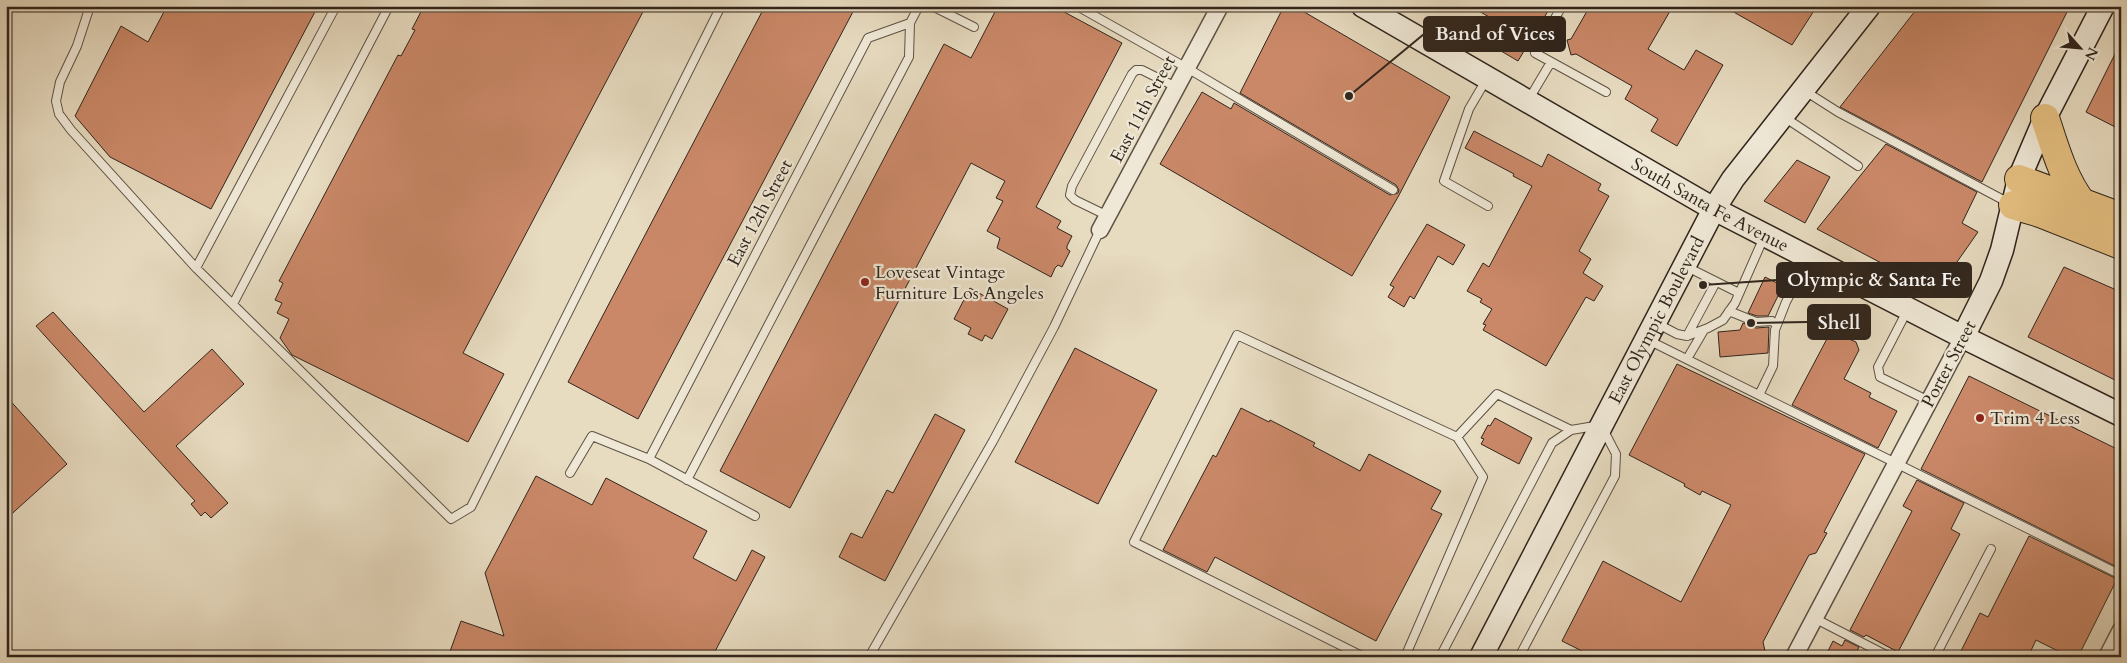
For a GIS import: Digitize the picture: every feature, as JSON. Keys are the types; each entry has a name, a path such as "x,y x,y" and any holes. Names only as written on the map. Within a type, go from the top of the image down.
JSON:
{"highway":[{"path":"2045,118 2063,171 2073,191 2082,203"},
{"path":"2018,179 2121,217"},
{"path":"2013,205 2040,213 2121,246"}],"main road":[{"name":"South Santa Fe Avenue","path":"1363,6 1714,209 1963,337 2121,415"},
{"name":"East Olympic Boulevard","path":"1481,657 1714,209 1733,179 1869,6"},
{"name":"Porter Street","path":"1963,337 1991,281 2013,205 2018,179 2045,118 2103,6"}],"street":[{"name":"East 11th Street","path":"1104,223 1220,6"},
{"name":"Porter Street","path":"1794,657 1963,337"},
{"path":"2107,657 2121,630"}],"lane":[{"path":"90,6 77,46 60,82 56,102 59,114 71,130 196,268 452,519 471,506 722,6"},
{"path":"196,268 336,6"},
{"path":"233,304 389,6"},
{"path":"687,480 909,58 910,23 919,6"},
{"path":"932,6 974,28"},
{"path":"1077,6 1187,68 1393,190"},
{"path":"1562,6 1535,53 1606,92"},
{"name":"East 12th Street","path":"649,459 868,38 910,23"},
{"path":"1527,102 1551,62"},
{"path":"870,657 997,433 1054,327 1104,223 1070,195 1072,186 1088,154 1136,70 1142,70 1176,87"},
{"path":"1487,79 1469,109 1444,181 1488,206"},
{"path":"1803,90 1838,112 2013,205"},
{"path":"1783,115 1858,166"},
{"path":"1651,331 1687,336 1723,320 1739,293 1765,236"},
{"path":"1758,395 1773,366 1775,330 1786,302 1809,258"},
{"path":"1685,266 1739,293"},
{"path":"1687,336 1716,282"},
{"path":"1908,309 1878,367 1880,377 1929,401"},
{"path":"1729,311 1756,322 1772,321 1777,325"},
{"path":"1687,359 1704,330"},
{"path":"1651,331 1687,359 2121,575"},
{"path":"1364,657 1134,542 1236,335 1457,437 1483,477 1405,657"},
{"path":"1457,437 1497,394 1571,430"},
{"path":"1440,657 1552,443 1571,430 1601,425 1616,454 1615,476 1519,657"},
{"path":"570,473 592,436 649,459 755,516"},
{"path":"1935,657 1991,549"},
{"path":"1814,618 1890,657"}],"building":[{"path":"167,6 318,6 211,209 110,157 75,116 121,26 148,42"},
{"path":"424,6 646,6 463,353 504,374 468,442 292,355 280,338 289,319 277,313 282,303 275,300 283,283 279,281 398,55 401,56 415,30 412,29"},
{"path":"765,6 856,6 638,419 568,382"},
{"path":"998,6 1053,6 1122,43 1036,207 1061,221 1057,228 1072,236 1067,246 1067,249 1070,251 1062,267 1058,265 1051,277 997,248 1000,238 987,231 1003,201 996,198 1005,181 971,163 790,508 720,471 944,44 971,58"},
{"path":"1284,6 1294,6 1450,97 1398,197 1352,276 1160,164 1202,92 1231,109 1234,103 1390,195 1398,193 1399,190 1396,185 1240,93"},
{"path":"1470,6 1551,6 1518,61 1479,38 1491,18"},
{"path":"1590,6 1673,6 1648,49 1684,70 1696,50 1723,65 1677,146 1651,131 1658,119 1625,99 1632,86 1576,54 1571,55 1567,40 1571,39"},
{"path":"1723,6 1817,6 1792,45"},
{"path":"1919,6 2070,6 1982,182 1840,107"},
{"path":"2121,42 2121,130 2086,112"},
{"path":"1474,131 1542,167 1548,154 1601,184 1598,190 1609,196 1579,251 1591,259 1583,273 1603,286 1594,301 1586,297 1546,366 1483,330 1486,325 1483,324 1492,309 1480,302 1482,299 1467,291 1483,263 1489,267 1532,186 1513,176 1514,174 1465,148"},
{"path":"1886,144 1977,192 1962,223 1978,232 1936,292 1817,229"},
{"path":"1797,160 1830,177 1805,223 1764,201"},
{"path":"1427,224 1465,245 1453,265 1438,256 1414,299 1410,296 1404,307 1388,297 1394,287 1390,285"},
{"path":"2064,267 2121,292 2121,383 2028,337"},
{"path":"1765,277 1783,286 1768,316 1757,316 1748,313"},
{"path":"970,288 1008,309 992,339 985,335 982,341 968,334 971,328 954,319"},
{"path":"53,312 144,412 212,349 244,384 176,446 228,503 211,518 205,512 201,516 191,504 195,501 36,326"},
{"path":"1743,323 1756,328 1769,327 1768,353 1720,357 1718,332 1740,330"},
{"path":"1830,333 1856,342 1859,350 1844,379 1871,393 1869,397 1897,411 1878,448 1792,405"},
{"path":"1075,348 1157,390 1098,504 1015,462"},
{"path":"1677,364 1865,454 1824,532 1827,533 1816,553 1809,555 1763,642 1765,651 1763,657 1594,657 1562,641 1603,561 1681,602 1731,505 1702,491 1700,495 1684,486 1685,484 1629,455"},
{"path":"1969,376 2121,451 2121,569 1921,469"},
{"path":"6,396 67,464 6,519"},
{"path":"1241,408 1269,422 1270,420 1315,443 1313,446 1360,471 1369,454 1441,491 1431,509 1442,514 1376,641 1215,557 1207,572 1163,550 1213,455 1216,457"},
{"path":"935,414 965,430 885,581 839,557 851,533 862,538 887,490 893,493"},
{"path":"1495,418 1532,438 1519,464 1481,444 1484,439 1481,438 1488,425 1490,426"},
{"path":"536,476 592,505 606,478 707,531 693,558 736,581 752,550 765,557 712,657 448,657 461,621 504,636 485,573"},
{"path":"1917,480 1964,503 1951,529 1960,534 1898,652 1866,635 1864,637 1850,630 1912,511 1903,506"},
{"path":"2029,536 2117,579 2078,657 2070,657 2036,640 2028,657 1958,657 1980,613 1988,617"},
{"path":"1845,640 1859,647 1856,653 1862,657 1825,657 1833,641 1842,646"}],"place":[{"name":"Band of Vices","path":"1349,96"},
{"name":"Loveseat Vintage Furniture Los Angeles","path":"865,282"},
{"name":"Olympic & Santa Fe","path":"1703,285"},
{"name":"Shell","path":"1751,323"},
{"name":"Trim 4 Less","path":"1980,418"}]}
